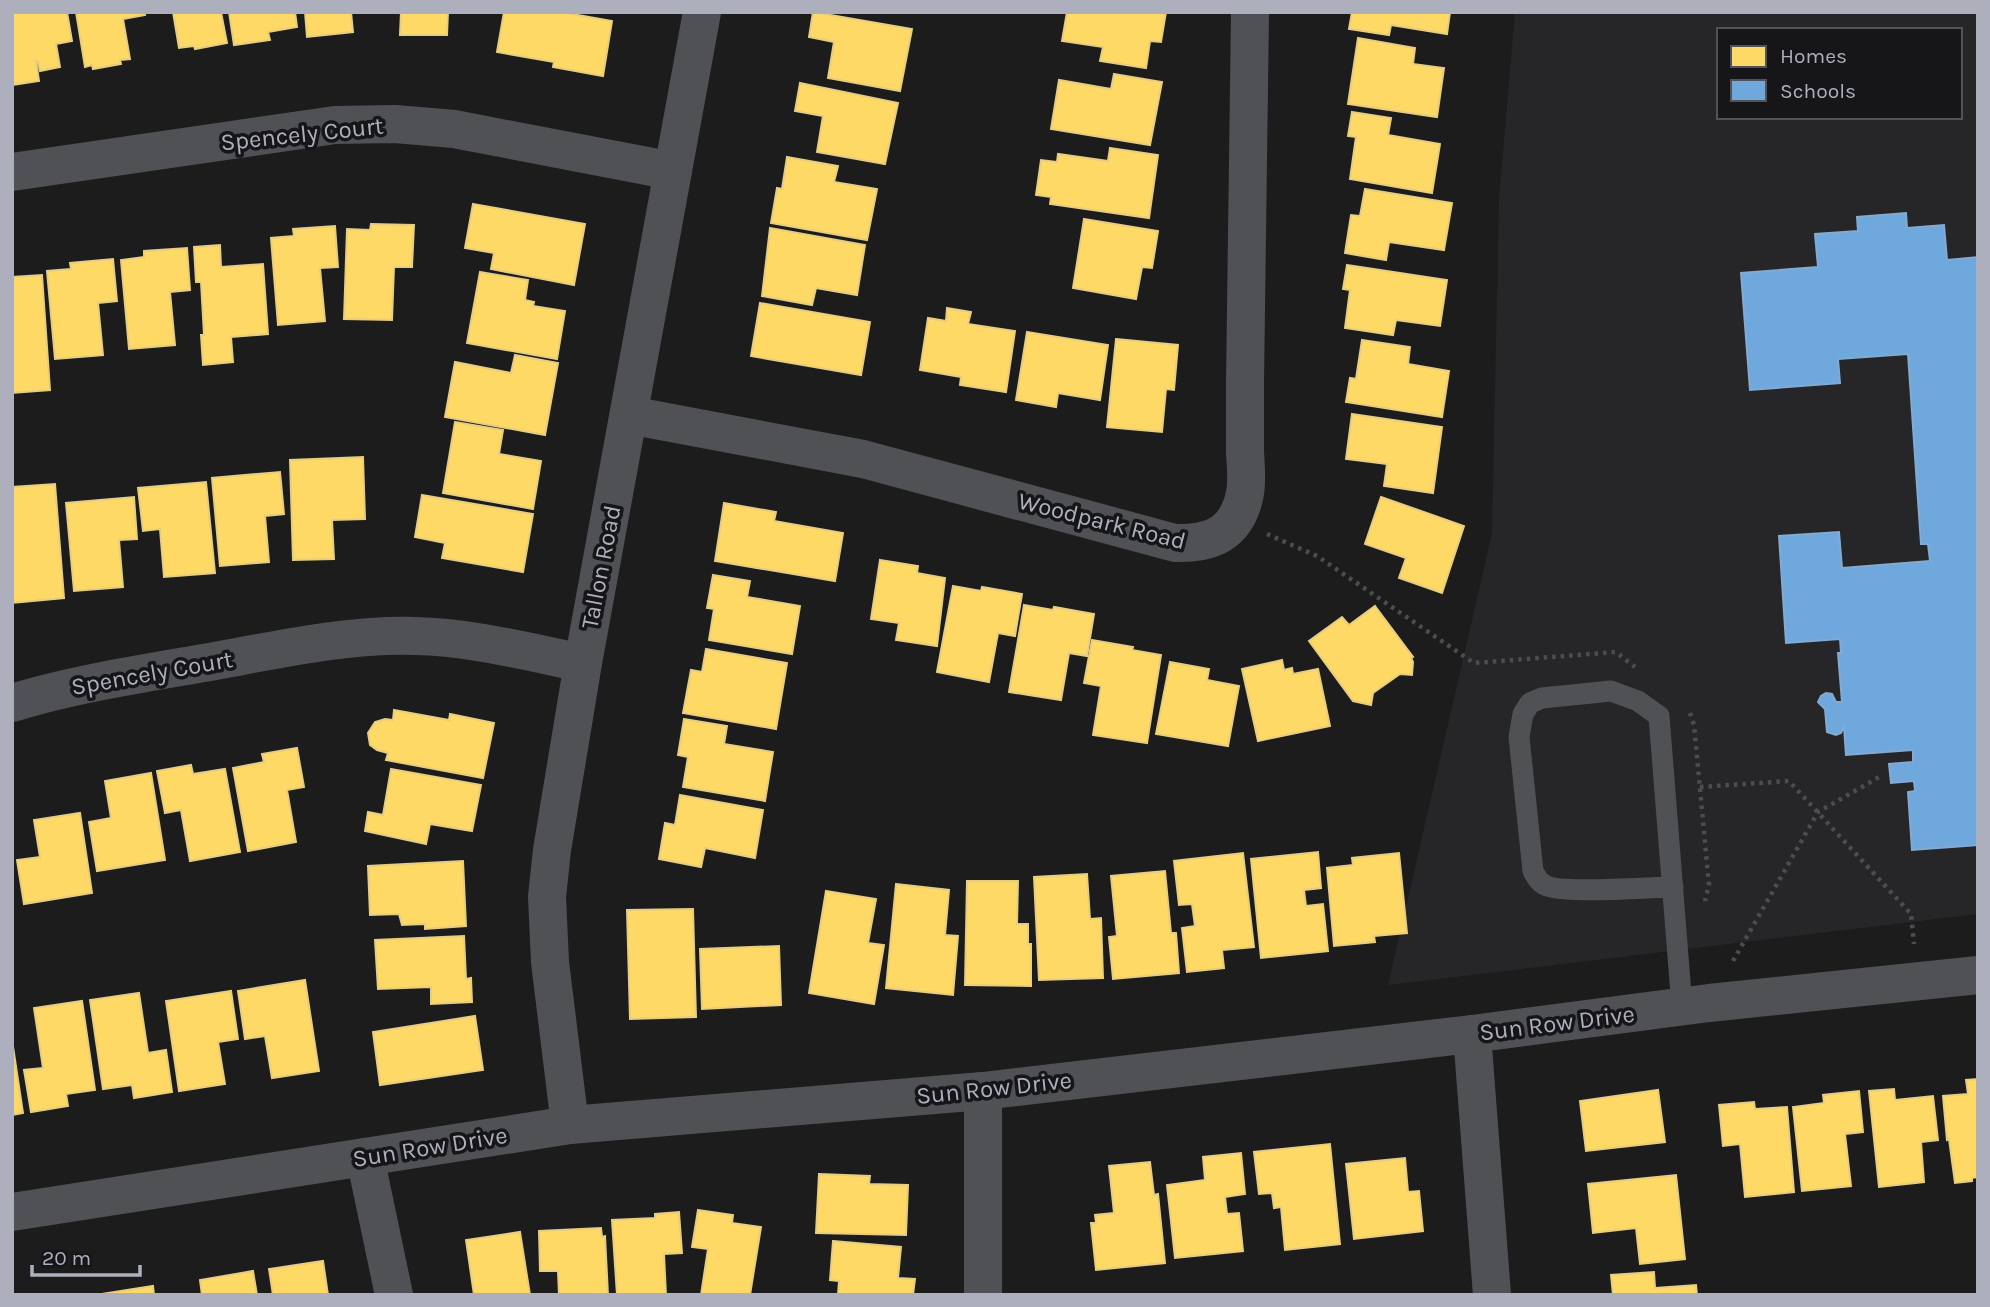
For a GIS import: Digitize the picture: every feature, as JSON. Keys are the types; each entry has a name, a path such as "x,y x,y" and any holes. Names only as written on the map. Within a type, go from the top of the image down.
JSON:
{"street":[{"name":"Tallon Road","path":"570,1125 550,962 547,897 552,850 583,663 702,12"},
{"name":"Woodpark Road","path":"629,415 863,459 1175,543 1199,544 1213,539 1226,530 1234,519 1242,507 1246,491 1250,12"},
{"name":"Spencely Court","path":"12,172 335,125 395,124 454,129 673,171"},
{"name":"Spencely Court","path":"12,703 57,690 321,642 370,637 416,635 457,639 583,663"},
{"name":"Sun Row Drive","path":"12,1212 570,1125 983,1091 1682,1007 1978,975"},
{"path":"1472,1034 1492,1295"},
{"path":"983,1091 983,1295"},
{"path":"365,1157 394,1295"}],"lane":[{"path":"1673,887 1569,889 1544,885 1536,877 1533,871 1519,737 1523,714 1530,703 1542,698 1611,691 1638,701 1659,716 1673,887 1682,1007"}],"path":[{"path":"1733,961 1818,812 1881,776"},
{"path":"1700,787 1788,781 1911,914 1917,981"}],"shaded area":[{"path":"1515,12 1978,12 1978,914 1388,985 1492,533 1499,199"}],"building: Homes":[{"path":"12,12 67,12 72,41 56,44 60,67 40,71 36,61 39,81 12,85"},
{"path":"76,12 144,12 145,15 123,19 130,59 120,60 121,64 93,69 92,65 85,67"},
{"path":"173,12 221,12 227,43 195,49 194,46 179,48"},
{"path":"229,12 295,12 297,27 268,32 270,40 234,45"},
{"path":"305,12 351,12 353,32 307,37"},
{"path":"401,12 448,12 447,35 400,35"},
{"path":"504,12 561,12 612,21 603,76 553,67 554,62 497,52"},
{"path":"813,12 912,29 900,91 828,78 834,42 809,37"},
{"path":"1067,12 1166,12 1161,42 1150,41 1146,68 1100,61 1103,47 1062,41"},
{"path":"1352,12 1450,12 1447,34 1391,25 1389,35 1349,29"},
{"path":"1358,38 1415,48 1413,64 1444,68 1437,117 1348,104"},
{"path":"1114,74 1162,82 1150,145 1051,129 1059,80 1111,89"},
{"path":"800,83 898,103 885,164 817,152 823,116 795,111"},
{"path":"1352,112 1391,118 1388,135 1440,144 1432,193 1350,179 1356,137 1348,136"},
{"path":"1110,148 1158,155 1149,218 1050,204 1051,197 1036,195 1041,160 1057,162 1058,154 1108,161"},
{"path":"787,157 838,166 834,182 877,189 867,240 771,223 777,188 782,189"},
{"path":"1365,189 1452,203 1444,250 1389,242 1386,260 1345,253 1351,215 1360,216"},
{"path":"473,204 585,224 574,285 491,269 494,253 465,248"},
{"path":"1084,219 1158,231 1152,268 1142,267 1136,299 1073,288"},
{"path":"371,224 414,225 412,267 394,267 392,320 344,319 347,229 370,230"},
{"path":"335,226 338,267 320,268 325,321 278,325 271,238 294,236 293,229"},
{"path":"770,228 865,245 857,295 816,288 812,305 762,296"},
{"path":"220,245 221,267 263,264 268,334 231,337 233,362 203,365 201,282 196,282 194,247"},
{"path":"187,248 190,290 170,292 175,345 129,349 121,260 144,257 144,251"},
{"path":"113,259 117,301 98,303 103,355 55,359 47,271 71,269 70,263"},
{"path":"1347,265 1447,280 1440,326 1396,320 1393,335 1345,328 1350,290 1343,289"},
{"path":"480,272 528,280 525,300 534,302 533,306 565,311 557,359 467,343"},
{"path":"42,275 50,390 12,393 12,277"},
{"path":"760,303 870,322 861,375 751,356"},
{"path":"947,308 971,312 968,324 1015,331 1006,392 960,385 961,377 920,370 928,318 946,321"},
{"path":"1027,332 1108,345 1100,400 1058,393 1056,407 1016,400"},
{"path":"1116,339 1178,345 1174,390 1166,389 1162,432 1107,427"},
{"path":"1362,340 1410,347 1408,364 1449,371 1442,417 1346,402 1350,378 1356,379"},
{"path":"515,355 558,363 545,435 445,417 455,362 511,373"},
{"path":"1352,414 1442,427 1433,493 1384,486 1387,464 1346,459"},
{"path":"455,422 503,430 499,454 541,461 533,509 443,493"},
{"path":"363,457 365,519 332,520 334,559 293,560 290,460"},
{"path":"280,472 284,514 265,516 269,562 220,566 212,478"},
{"path":"206,482 215,573 164,577 160,529 143,531 138,488"},
{"path":"55,484 64,598 12,603 12,487"},
{"path":"422,495 533,514 523,572 442,558 445,543 415,537"},
{"path":"134,497 137,539 119,540 123,587 74,591 66,503"},
{"path":"1381,497 1464,526 1442,593 1399,578 1406,558 1365,544"},
{"path":"724,503 776,512 774,521 843,533 835,581 715,561"},
{"path":"880,560 918,566 917,573 945,578 937,646 896,640 899,623 871,619"},
{"path":"713,575 750,581 747,597 800,606 792,654 709,640 714,609 707,608"},
{"path":"953,586 981,591 982,587 1022,594 1015,636 998,633 989,682 937,672"},
{"path":"1024,605 1094,614 1087,656 1069,653 1061,700 1009,692"},
{"path":"1375,606 1413,657 1413,662 1412,675 1400,674 1373,693 1371,705 1353,701 1309,641 1342,617 1349,625"},
{"path":"1092,640 1161,655 1147,743 1093,735 1101,686 1084,683"},
{"path":"706,649 787,663 776,729 683,713 691,670 702,672"},
{"path":"1282,660 1284,670 1292,668 1293,674 1318,669 1330,726 1258,741 1242,669"},
{"path":"1170,662 1209,669 1207,680 1239,686 1228,746 1156,734"},
{"path":"394,710 449,720 450,714 494,723 483,778 386,760 388,753 370,745 368,733 375,722 393,720"},
{"path":"684,719 727,726 724,744 773,752 765,801 683,787 688,757 678,755"},
{"path":"297,748 304,787 287,790 296,842 248,851 233,768 264,762 262,754"},
{"path":"191,765 193,774 225,769 240,852 190,861 181,810 165,813 157,771"},
{"path":"391,769 481,785 472,831 430,824 426,844 365,831 368,812 383,815"},
{"path":"151,773 165,860 97,871 89,822 111,818 105,781"},
{"path":"680,795 763,810 755,858 705,848 701,867 659,859 665,823 675,825"},
{"path":"80,813 92,893 24,904 17,860 40,857 34,820"},
{"path":"1318,852 1321,888 1304,890 1306,906 1323,904 1328,951 1261,958 1251,859"},
{"path":"1243,853 1254,947 1222,950 1224,968 1187,972 1182,928 1195,926 1192,904 1179,905 1174,861"},
{"path":"1399,853 1407,933 1374,936 1375,942 1334,946 1327,868 1353,865 1352,858"},
{"path":"463,861 466,926 425,929 425,924 402,925 399,914 370,915 368,866"},
{"path":"1165,871 1171,933 1176,933 1179,973 1113,979 1109,937 1117,936 1111,876"},
{"path":"1087,874 1090,919 1101,918 1103,978 1039,980 1034,877"},
{"path":"967,881 1018,881 1017,924 1028,924 1031,986 965,985"},
{"path":"896,884 949,890 945,935 958,936 953,995 886,988"},
{"path":"826,891 876,899 868,943 884,945 874,1004 809,993"},
{"path":"693,909 696,1017 630,1019 627,910"},
{"path":"464,936 466,979 471,978 472,1002 431,1004 431,987 378,989 375,940"},
{"path":"779,946 781,1005 702,1009 700,949"},
{"path":"305,980 319,1071 272,1078 265,1036 245,1039 238,991"},
{"path":"231,991 238,1039 218,1042 225,1084 179,1091 166,1001"},
{"path":"139,993 148,1053 166,1050 172,1092 134,1098 132,1085 103,1089 90,1000"},
{"path":"82,1001 95,1090 66,1094 68,1106 31,1112 24,1070 43,1068 34,1008"},
{"path":"475,1016 483,1070 380,1085 373,1032"},
{"path":"12,1040 23,1113 12,1115"},
{"path":"1978,1079 1978,1177 1972,1178 1972,1181 1955,1183 1943,1096 1968,1094 1966,1080"},
{"path":"1894,1089 1895,1100 1933,1096 1938,1140 1921,1142 1924,1182 1879,1187 1869,1091"},
{"path":"1658,1090 1665,1142 1586,1151 1580,1101"},
{"path":"1859,1091 1863,1132 1845,1134 1851,1186 1802,1191 1793,1107 1824,1103 1823,1095"},
{"path":"1754,1102 1755,1109 1787,1107 1794,1192 1745,1197 1740,1144 1723,1146 1719,1105"},
{"path":"1330,1144 1340,1244 1285,1250 1281,1207 1274,1208 1272,1193 1259,1194 1254,1152"},
{"path":"1241,1153 1245,1194 1225,1197 1227,1214 1239,1213 1243,1251 1175,1258 1167,1185 1205,1180 1203,1157"},
{"path":"1405,1158 1408,1192 1419,1191 1423,1231 1354,1239 1346,1164"},
{"path":"1150,1162 1154,1195 1158,1194 1165,1263 1096,1270 1091,1223 1096,1223 1095,1215 1114,1213 1109,1166"},
{"path":"819,1174 870,1176 869,1184 908,1185 906,1235 816,1233"},
{"path":"1676,1175 1685,1259 1640,1264 1636,1228 1593,1233 1588,1184"},
{"path":"698,1210 733,1215 732,1223 761,1227 750,1295 701,1295 708,1249 692,1247"},
{"path":"679,1212 682,1253 664,1254 666,1295 617,1295 612,1220 655,1218 655,1214"},
{"path":"601,1228 602,1237 605,1236 608,1295 559,1295 558,1271 540,1271 539,1231"},
{"path":"520,1232 530,1295 474,1295 466,1240"},
{"path":"833,1241 901,1247 898,1278 915,1279 913,1295 838,1295 839,1281 830,1280"},
{"path":"323,1261 328,1295 273,1295 269,1269"},
{"path":"253,1271 257,1295 202,1295 200,1280"},
{"path":"1654,1272 1655,1288 1696,1285 1697,1295 1613,1295 1611,1275"},
{"path":"153,1286 154,1295 101,1295 101,1294"}],"building: Schools":[{"path":"1906,213 1907,228 1944,225 1947,260 1978,257 1978,845 1912,850 1908,792 1915,791 1914,781 1891,783 1889,764 1913,762 1913,750 1846,755 1844,727 1841,733 1836,735 1827,732 1825,709 1818,702 1826,693 1832,694 1836,702 1842,702 1838,653 1841,653 1840,639 1786,643 1779,536 1839,532 1842,568 1930,561 1928,544 1921,544 1908,354 1838,359 1840,383 1750,390 1741,273 1818,267 1815,234 1858,231 1857,217"}]}
